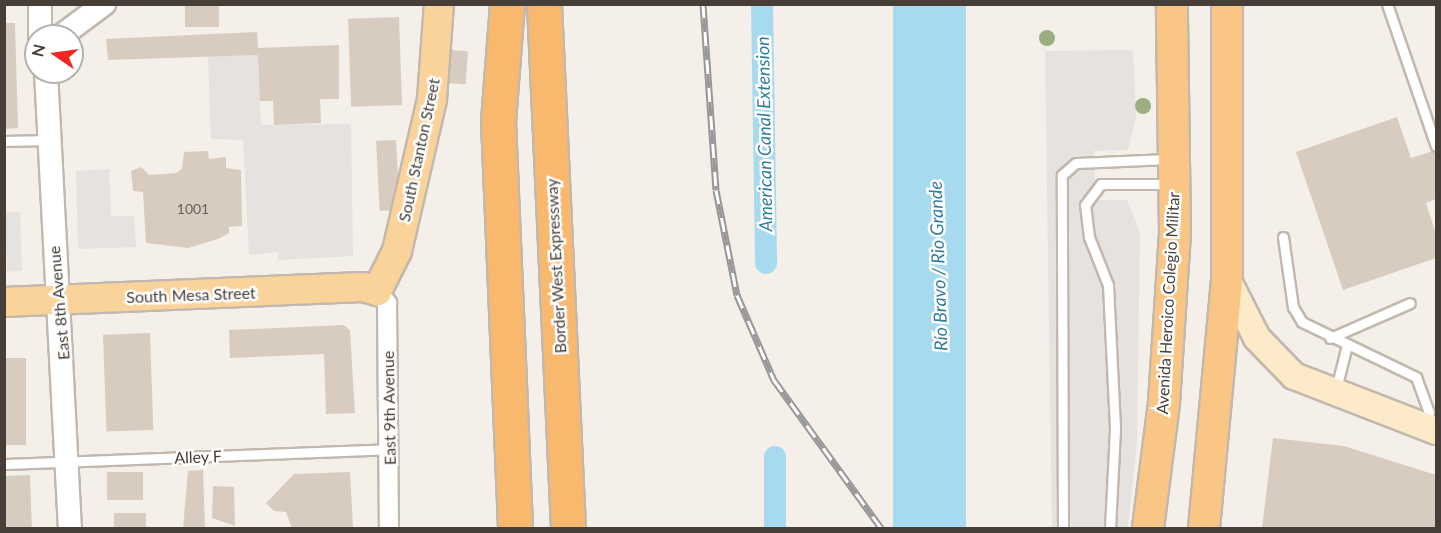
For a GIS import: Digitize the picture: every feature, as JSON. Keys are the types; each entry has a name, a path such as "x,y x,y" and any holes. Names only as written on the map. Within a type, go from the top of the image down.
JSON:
{"highway":[{"path":"508,4 498,121 515,528"},
{"path":"508,4 530,528"},
{"name":"Border West Expressway","path":"544,4 568,528"},
{"name":"Avenida Heroico Colegio Militar","path":"1148,528 1170,331 1174,171 1172,4"},
{"path":"1204,528 1227,279 1227,4"}],"main road":[{"name":"South Stanton Street","path":"377,291 397,251 432,99 439,4"},
{"path":"1227,279 1245,320 1269,352 1294,376 1335,396 1431,429"},
{"name":"South Mesa Street","path":"4,302 352,288 377,291"}],"street":[{"path":"40,4 40,24"},
{"path":"77,24 104,4"},
{"name":"East 8th Avenue","path":"48,84 69,528"},
{"name":"East 9th Avenue","path":"377,291 387,303 391,449 389,528"}],"lane":[{"path":"1387,4 1437,146"},
{"path":"4,141 49,140"},
{"path":"1063,528 1062,175 1077,163 1174,171"},
{"path":"1110,528 1115,428 1108,285 1089,237 1085,205 1101,184 1174,171"},
{"path":"1283,237 1293,307 1302,322 1330,338 1416,377 1429,412 1431,429"},
{"path":"1330,338 1410,303"},
{"path":"1335,396 1347,345"},
{"name":"Alley F","path":"4,464 391,449"}],"shaded area":[{"path":"1133,50 1136,117 1128,150 1094,151 1095,200 1127,200 1140,233 1137,442 1128,528 1052,528 1045,51"},
{"path":"258,55 261,125 351,124 353,256 278,260 278,252 249,255 243,140 211,139 208,56"},
{"path":"109,169 111,216 134,216 136,247 78,249 76,171"},
{"path":"20,212 22,271 7,271 5,213"}],"water":[{"name":"Río Bravo / Rio Grande","path":"893,5 966,5 966,528 893,528"}],"building":[{"path":"185,4 219,4 219,27 185,27"},
{"path":"399,17 402,105 351,107 348,19"},
{"path":"4,23 15,23 18,128 4,129"},
{"path":"257,32 258,48 339,45 339,99 320,99 321,123 274,125 273,101 260,101 258,55 108,60 106,39"},
{"path":"420,48 468,51 466,84 418,81"},
{"path":"1397,117 1411,158 1436,150 1436,199 1426,203 1436,234 1436,258 1343,290 1296,152"},
{"path":"396,140 400,210 380,211 376,141"},
{"path":"208,151 209,159 226,157 226,168 241,170 242,226 229,227 229,233 218,239 188,248 146,243 143,192 133,191 131,171 141,167 149,175 176,173 182,169 184,152"},
{"path":"344,325 350,330 355,413 326,414 324,354 230,358 229,330"},
{"path":"150,333 153,430 106,432 103,335"},
{"path":"4,358 26,358 26,445 4,445"},
{"path":"1273,438 1344,446 1436,475 1436,528 1262,528"},
{"path":"203,470 205,528 183,528 188,471"},
{"path":"107,472 143,472 143,500 107,500"},
{"path":"350,472 353,528 292,528 286,512 274,511 266,503 294,474"},
{"path":"30,475 32,528 6,528 4,476"},
{"path":"213,486 234,487 235,526 212,518"},
{"path":"114,513 146,513 146,528 114,528"}],"waterway":[{"name":"American Canal Extension","path":"762,4 766,263"},
{"path":"775,457 775,528"}],"railway":[{"path":"703,4 716,190 737,295 774,380 881,528"}]}
